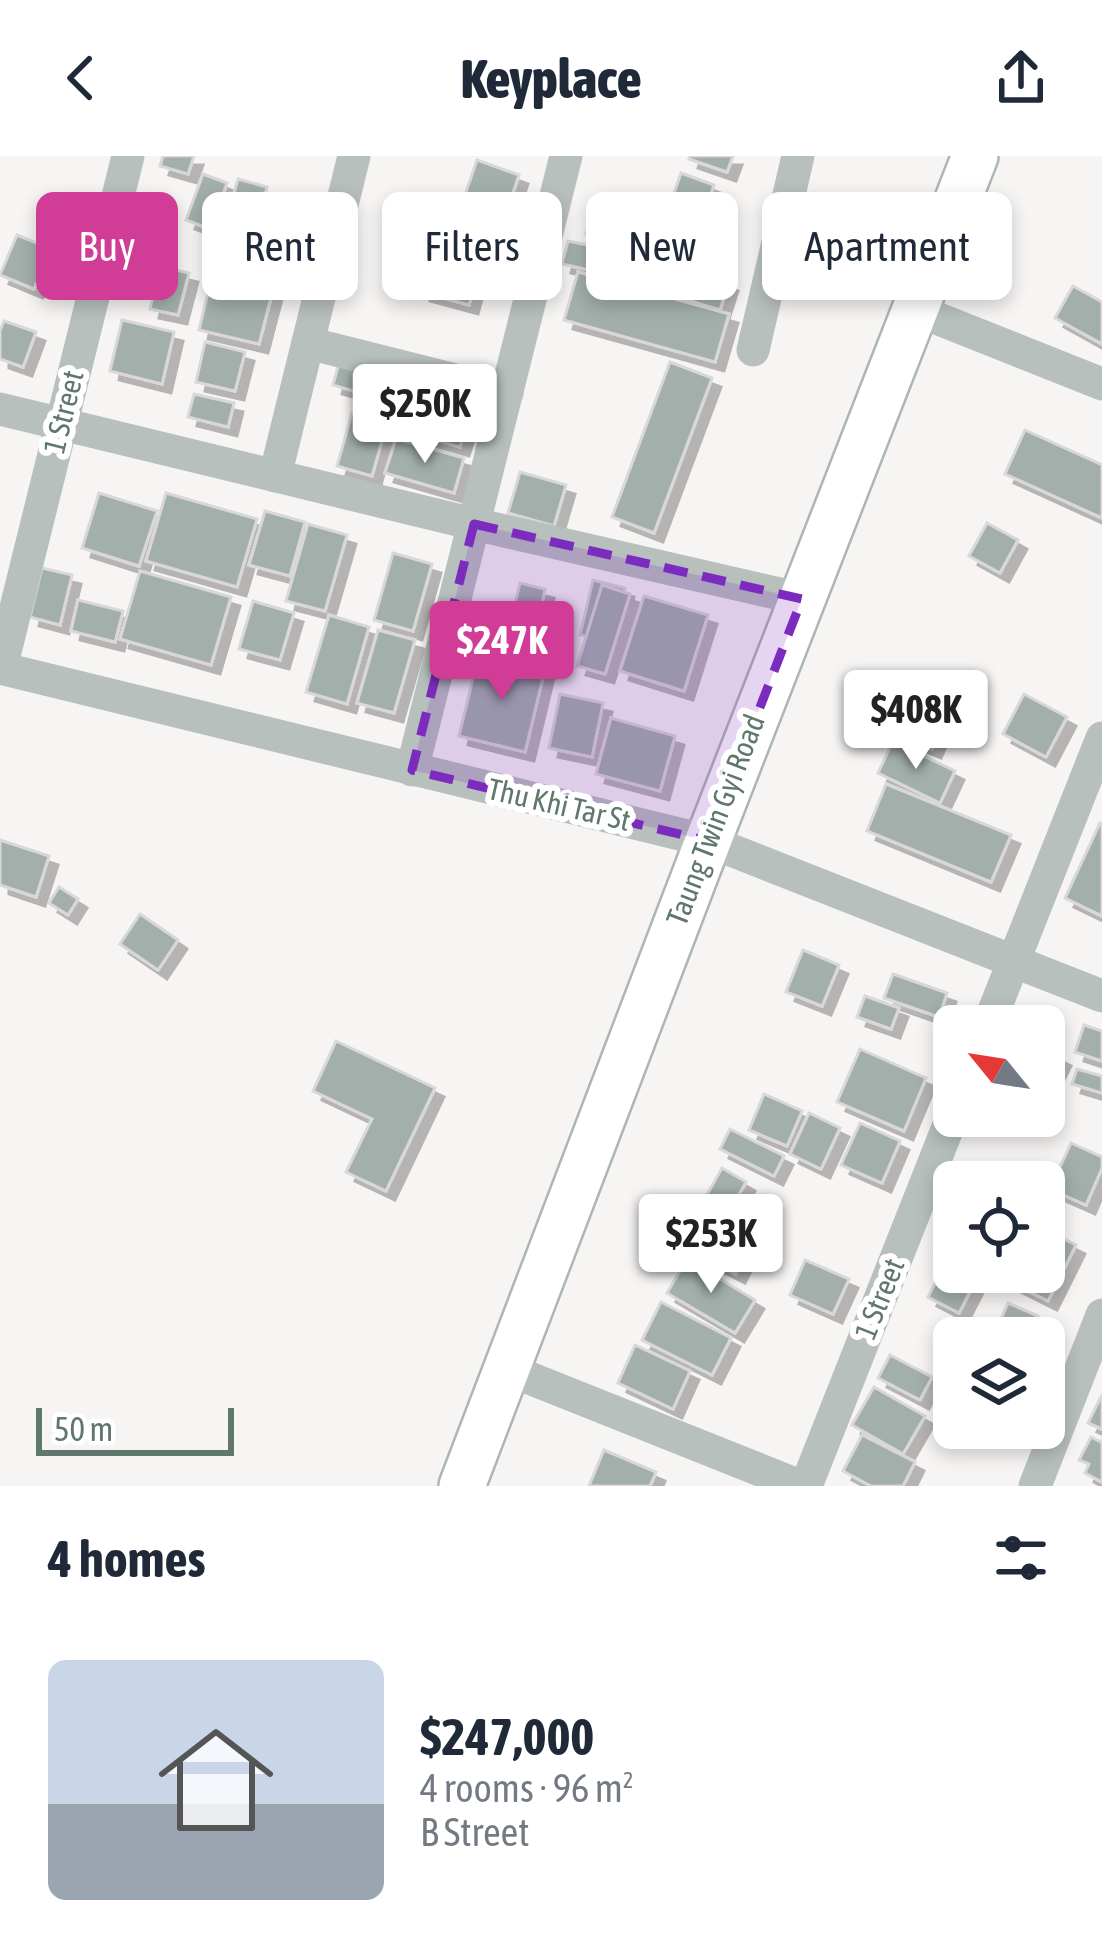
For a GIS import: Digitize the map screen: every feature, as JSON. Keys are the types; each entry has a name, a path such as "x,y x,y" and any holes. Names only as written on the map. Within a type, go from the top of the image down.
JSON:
{"highway":[{"name":"Taung Twin Gyi Road","path":"462,1486 975,156"}],"street":[{"name":"1 Street","path":"1,668 128,156"},
{"path":"275,476 354,156"},
{"path":"412,770 566,156"},
{"path":"752,350 798,156"},
{"path":"916,310 1102,384"},
{"path":"308,343 507,393"},
{"path":"0,409 802,599"},
{"name":"Thu Khi Tar St","path":"1,668 708,841 1102,996"},
{"path":"996,1005 1102,737"},
{"name":"1 Street","path":"803,1486 944,1137"},
{"path":"1035,1486 1102,1316"},
{"path":"507,1369 803,1486"}],"highlighted area":[{"path":"474,524 802,599 708,841 412,770"}],"building":[{"path":"163,156 194,156 188,174 160,166"},
{"path":"690,156 733,156 727,172"},
{"path":"477,160 519,175 513,192 466,192"},
{"path":"681,173 714,185 712,192 674,192"},
{"path":"203,174 227,183 224,192 202,192 202,226 186,220"},
{"path":"238,179 267,187 266,192 234,192"},
{"path":"17,235 36,243 34,289 0,275"},
{"path":"568,241 586,245 586,269 562,264"},
{"path":"178,270 189,273 178,315 150,309 152,300 178,300"},
{"path":"578,272 586,274 586,300 679,300 729,314 715,362 564,320"},
{"path":"1073,286 1102,302 1102,344 1055,318"},
{"path":"206,300 270,300 259,344 199,330"},
{"path":"688,300 723,300 720,310"},
{"path":"122,320 174,332 162,384 110,371"},
{"path":"4,321 36,332 23,367 0,359"},
{"path":"205,342 245,352 235,391 196,382"},
{"path":"670,362 712,378 654,533 612,517"},
{"path":"339,363 363,369 357,392 333,385"},
{"path":"406,384 473,403 460,447 393,428"},
{"path":"194,394 234,403 228,427 188,417"},
{"path":"352,413 387,423 372,476 337,466"},
{"path":"1025,430 1102,465 1102,518 1005,474"},
{"path":"396,439 464,458 454,493 385,473"},
{"path":"520,472 566,485 554,526 508,513"},
{"path":"99,493 157,511 139,566 82,548"},
{"path":"166,493 257,519 237,587 146,561"},
{"path":"265,511 305,522 290,576 249,565"},
{"path":"987,523 1018,540 1000,573 969,556"},
{"path":"308,524 347,535 325,611 286,601"},
{"path":"393,553 432,564 413,631 374,620"},
{"path":"42,568 72,575 60,625 30,617"},
{"path":"140,571 231,597 211,665 120,639"},
{"path":"593,580 625,588 612,643 580,635"},
{"path":"520,583 545,589 534,639 508,633"},
{"path":"602,585 630,594 605,674 577,666"},
{"path":"644,596 708,615 684,691 620,671"},
{"path":"78,600 123,611 115,642 71,631"},
{"path":"253,601 294,613 280,660 239,649"},
{"path":"329,615 369,627 347,704 306,692"},
{"path":"378,630 415,640 394,713 357,703"},
{"path":"479,654 545,669 525,752 459,736"},
{"path":"897,691 948,712 932,749 881,728"},
{"path":"560,694 603,703 592,757 549,748"},
{"path":"1024,694 1067,717 1046,757 1003,734"},
{"path":"611,718 675,736 660,791 596,774"},
{"path":"893,741 955,771 940,803 878,773"},
{"path":"886,784 1011,835 991,882 867,831"},
{"path":"1102,824 1102,916 1065,898"},
{"path":"0,840 49,856 36,897 0,885"},
{"path":"59,887 78,899 68,915 49,903"},
{"path":"140,914 178,940 158,970 120,944"},
{"path":"803,950 839,965 822,1006 786,992"},
{"path":"893,974 947,993 943,1005 933,1005 933,1015 884,998"},
{"path":"865,996 899,1008 891,1029 857,1017"},
{"path":"1084,1025 1102,1031 1102,1061 1075,1052"},
{"path":"336,1041 435,1088 386,1191 346,1172 372,1119 313,1091"},
{"path":"860,1049 926,1078 904,1131 837,1102"},
{"path":"1077,1069 1102,1076 1102,1093 1072,1084"},
{"path":"764,1094 802,1111 787,1146 749,1130"},
{"path":"809,1113 840,1128 821,1169 790,1154"},
{"path":"860,1123 900,1141 882,1183 841,1165"},
{"path":"730,1129 784,1156 774,1176 720,1149"},
{"path":"1071,1143 1102,1157 1086,1205 1065,1196 1063,1161"},
{"path":"722,1168 746,1182 719,1229 695,1216"},
{"path":"701,1226 748,1250 736,1274 688,1250"},
{"path":"1065,1240 1076,1245 1065,1267"},
{"path":"687,1259 755,1300 735,1333 667,1293"},
{"path":"805,1260 849,1279 833,1314 790,1295"},
{"path":"933,1287 933,1293 969,1293 959,1313 928,1297"},
{"path":"661,1302 731,1338 712,1375 642,1340"},
{"path":"1008,1303 1038,1316 1038,1317 1002,1317"},
{"path":"635,1345 690,1371 673,1409 618,1383"},
{"path":"890,1355 932,1377 920,1400 878,1378"},
{"path":"874,1387 925,1416 903,1454 852,1425"},
{"path":"1102,1395 1102,1429 1088,1423"},
{"path":"862,1435 915,1462 903,1486 871,1486 843,1471"},
{"path":"1091,1437 1102,1440 1102,1482 1085,1473 1089,1464 1079,1460"},
{"path":"604,1450 656,1472 650,1486 589,1486"}]}
